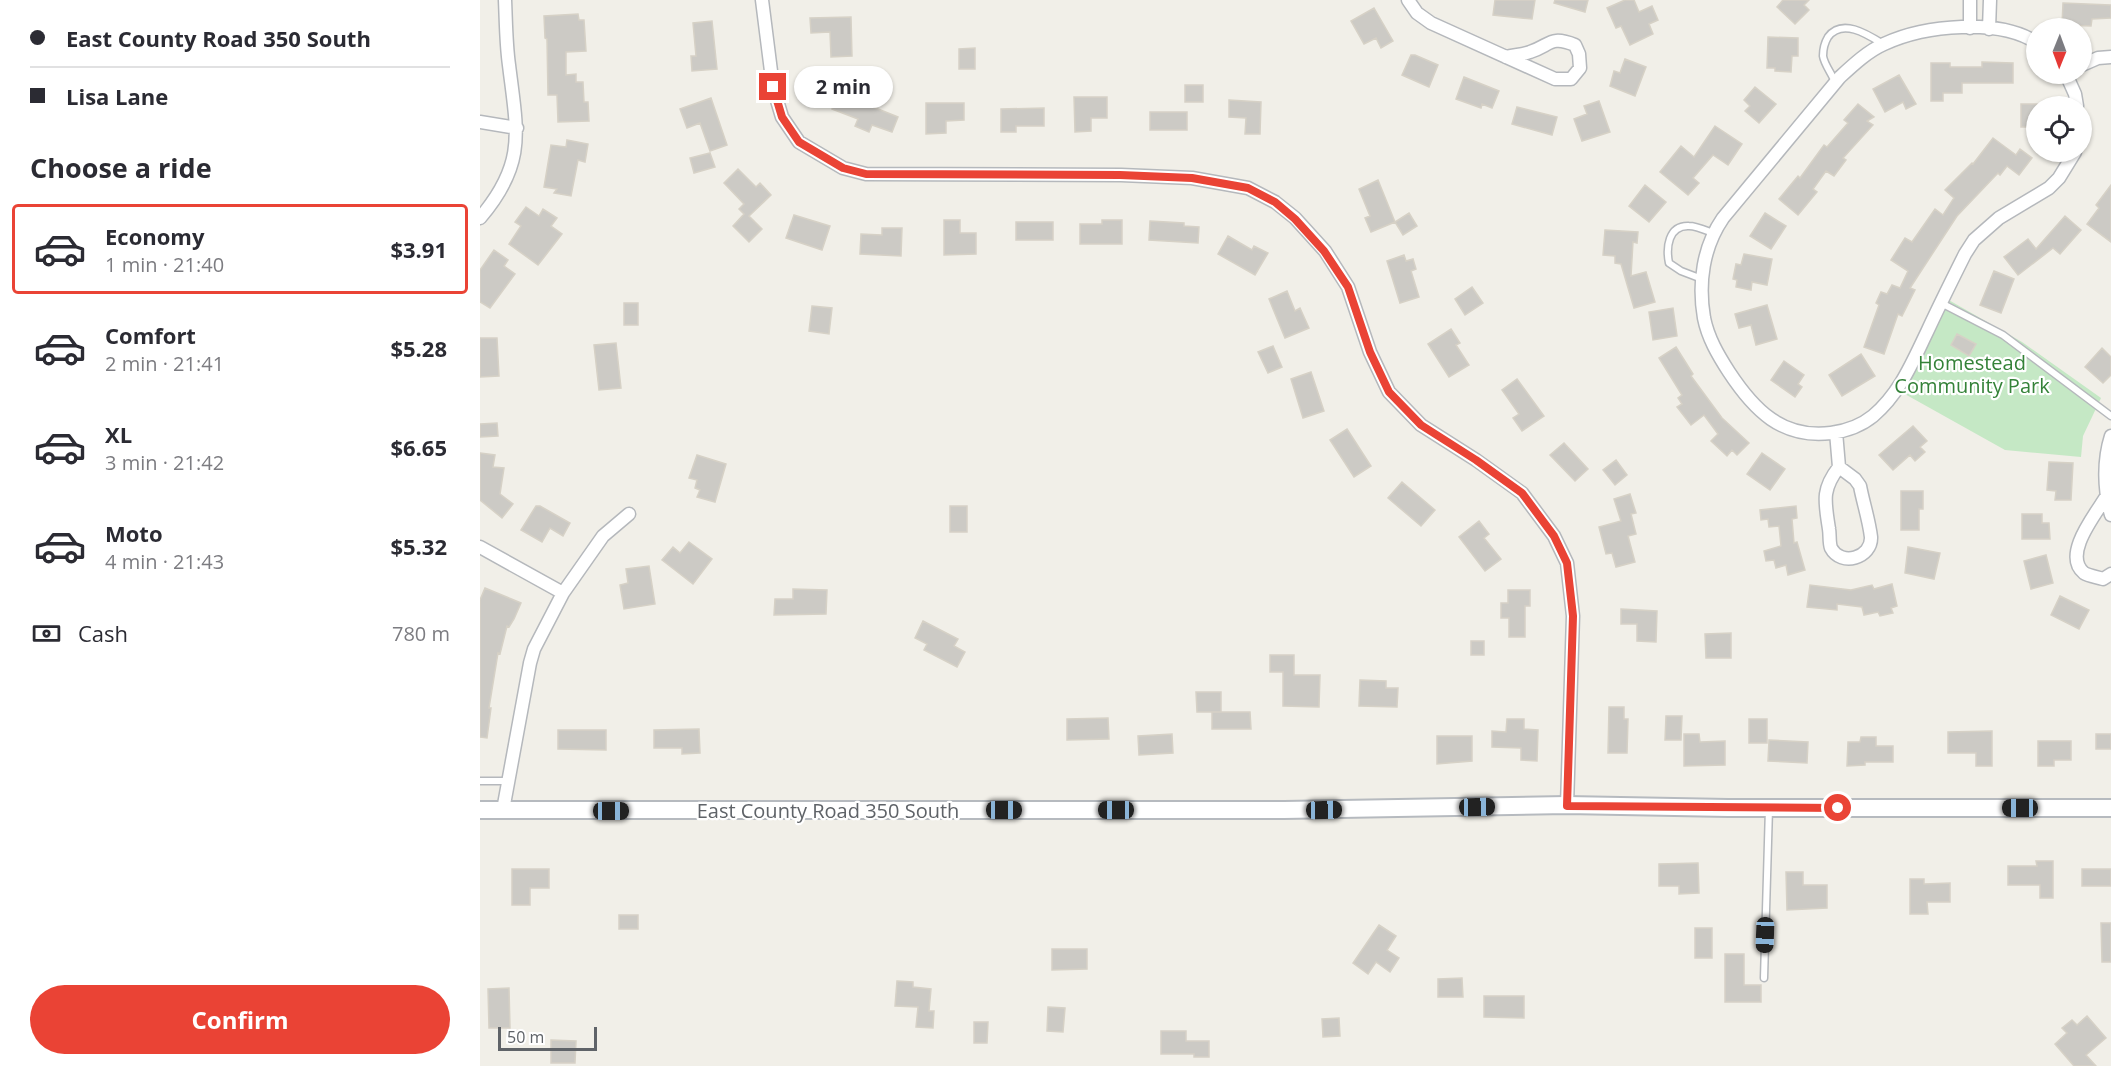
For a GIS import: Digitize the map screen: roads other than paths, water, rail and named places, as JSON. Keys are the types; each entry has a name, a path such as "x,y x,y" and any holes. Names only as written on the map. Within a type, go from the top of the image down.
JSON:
{"street":[{"path":"480,218 493,203 509,173 515,151 517,128 508,62 505,0"},
{"path":"762,0 773,87 782,117 799,142 843,168 866,174 1120,175 1192,178 1248,188 1275,202 1295,219 1324,251 1348,287 1370,352 1389,392 1421,425 1522,493 1554,536 1567,563 1573,616 1567,806"},
{"path":"1408,0 1417,13 1431,23 1506,57 1555,79 1571,79 1580,68 1579,54 1575,45 1563,40 1551,41 1527,53 1506,57"},
{"path":"1970,0 1970,28"},
{"path":"1989,29 1990,0"},
{"path":"2026,36 2010,30 1970,28 1916,33 1883,44 1853,65 1836,82 1713,233 1707,250 1702,279 1702,303 1708,334 1716,352 1743,393 1776,423 1810,434 1836,432 1854,427 1871,417 1900,386 1974,240 1999,218 2049,188 2060,177 2069,162"},
{"path":"2092,61 2111,57"},
{"path":"480,122 517,128"},
{"path":"1836,432 1839,467 1830,478 1824,495 1832,548 1840,557 1856,559 1866,552 1871,539 1860,486 1855,479 1839,467"},
{"path":"2111,436 2106,465 2106,497 2111,515"},
{"path":"2106,497 2077,544 2076,562 2085,574 2103,579 2111,574"},
{"path":"503,810 534,649 563,592 603,536 629,514"},
{"path":"480,547 563,592"},
{"name":"East County Road 350 South","path":"480,810 1263,810 1567,806 2111,808"}],"lane":[{"path":"1836,82 1823,56 1825,40 1833,31 1848,28 1863,32 1883,44"},
{"path":"1702,279 1669,263 1666,249 1671,235 1679,227 1690,225 1713,233"},
{"path":"1941,303 2003,336 2111,416"},
{"path":"480,781 508,781"},
{"path":"1764,978 1769,808"}],"park label":[{"name":"Homestead Community Park","path":"1972,374"}]}
